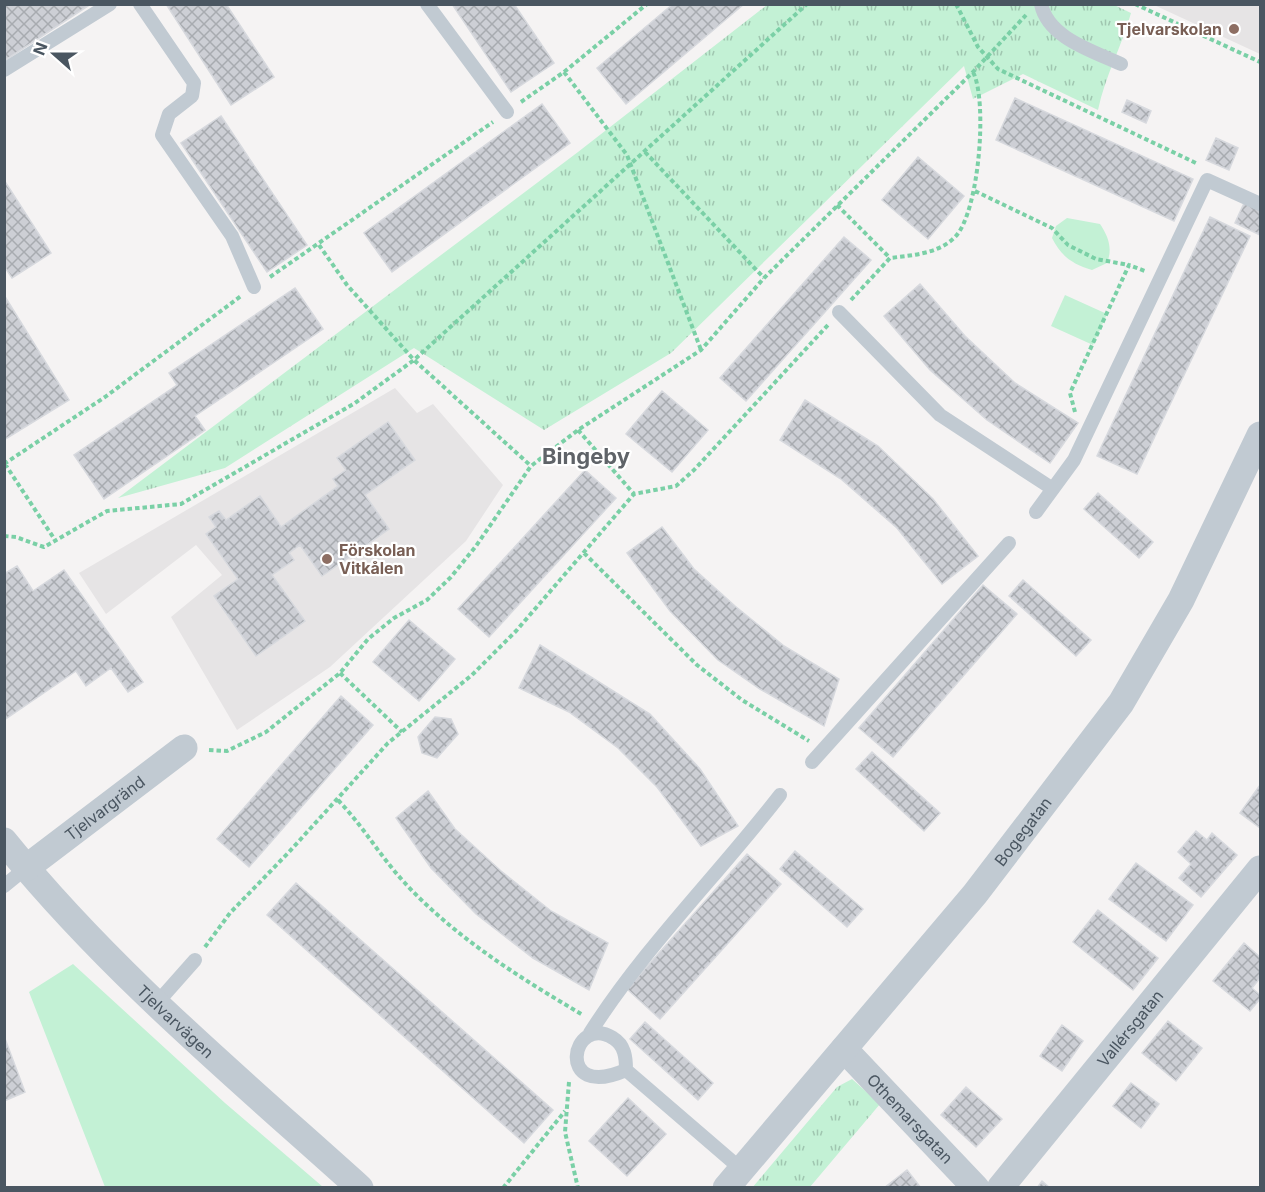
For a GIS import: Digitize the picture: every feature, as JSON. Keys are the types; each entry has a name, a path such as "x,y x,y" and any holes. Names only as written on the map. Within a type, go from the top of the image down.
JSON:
{"street":[{"name":"Bogegatan","path":"734,1178 975,894 1121,703 1181,600 1260,435"},
{"name":"Tjelvargränd","path":"26,868 184,748"},
{"name":"Tjelvarvägen","path":"4,842 61,910 156,1004 360,1188"},
{"name":"Vallérsgatan","path":"1000,1188 1260,869"},
{"name":"Othemarsgatan","path":"844,1049 976,1188"}],"lane":[{"path":"4,70 111,4"},
{"path":"140,4 194,83 192,96 170,114 162,135 232,236 254,287"},
{"path":"428,4 507,112"},
{"path":"1036,7 1047,22 1060,33 1121,64"},
{"path":"1036,512 1074,460 1207,180 1260,204"},
{"path":"839,312 873,350 940,415 1053,489"},
{"path":"812,762 1010,543"},
{"path":"626,1070 601,1079 590,1077 579,1069 575,1058 580,1043 593,1028 616,991 733,855 780,795"},
{"path":"4,886 26,868"},
{"path":"156,1004 195,960"},
{"path":"593,1028 605,1032 618,1041 626,1056 626,1070 734,1178"}],"path":[{"path":"55,540 5,464 105,397 254,287 319,245 564,72 647,4"},
{"path":"4,536 16,537 44,547 106,511 182,504 355,403 414,360 807,4"},
{"path":"956,4 985,57 998,69 1201,165 1208,171 1207,180"},
{"path":"1135,4 1260,62"},
{"path":"184,748 227,752 266,732 339,673 369,639 394,618 427,600 476,546 531,466 578,430 701,350 764,278 1036,7"},
{"path":"564,72 627,155 629,166 701,350"},
{"path":"195,960 230,914 338,800 388,743 472,675 516,631 634,494 676,486 694,470 890,258 920,255 947,244 963,228 975,191 980,127 979,84 973,72"},
{"path":"645,152 764,278"},
{"path":"975,191 1052,228 1068,245 1096,259 1129,264 1160,277"},
{"path":"837,206 890,258"},
{"path":"319,245 347,285 414,360 531,466"},
{"path":"1078,418 1070,393 1129,264"},
{"path":"578,430 634,494"},
{"path":"584,553 698,665 742,700 822,749"},
{"path":"339,673 402,732"},
{"path":"338,800 355,818 402,881 439,918 593,1028"},
{"path":"575,1058 566,1094 565,1132 578,1188"},
{"path":"503,1188 566,1111"}],"shaded area":[{"name":"Tjelvarskolan","path":"1154,5 1260,5 1260,54"},
{"name":"Förskolan Vitkålen","path":"395,388 417,413 433,404 503,485 466,541 330,667 237,730 171,617 222,575 196,545 106,614 79,573"}],"green space":[{"path":"1112,4 1131,13 1098,110 1023,74 973,99 964,66 671,353 544,430 414,348 225,468 118,498 578,152 767,5"},
{"path":"1067,218 1100,224 1109,242 1110,252 1107,263 1092,270 1073,262 1059,250 1052,238 1056,226"},
{"path":"1065,295 1107,314 1093,345 1051,326"},
{"path":"73,964 225,1103 323,1187 105,1187 29,992"},
{"path":"852,1079 880,1104 810,1187 752,1188 837,1087"}],"building":[{"path":"4,4 91,4 4,61"},
{"path":"166,4 226,4 274,77 231,105"},
{"path":"452,4 514,4 554,63 511,92"},
{"path":"673,4 744,4 626,104 597,68"},
{"path":"1015,98 1193,179 1174,221 996,140"},
{"path":"1127,100 1151,111 1146,123 1122,112"},
{"path":"542,104 570,143 392,272 364,233"},
{"path":"221,116 307,245 267,272 181,143"},
{"path":"1216,138 1238,148 1229,170 1206,160"},
{"path":"918,157 964,196 928,239 882,200"},
{"path":"4,180 51,253 12,278 4,266"},
{"path":"1245,201 1260,208 1260,235 1235,223"},
{"path":"1210,217 1250,236 1137,474 1097,456"},
{"path":"844,237 871,260 746,401 720,378"},
{"path":"920,284 965,336 1015,383 1078,423 1050,463 987,420 930,370 884,316"},
{"path":"295,288 323,329 195,416 205,430 104,499 74,455 177,385 169,373"},
{"path":"4,295 69,400 4,440"},
{"path":"662,391 708,430 672,472 626,434"},
{"path":"805,400 878,446 933,499 978,556 942,584 897,528 841,479 780,440"},
{"path":"388,422 415,460 365,495 389,529 322,576 300,545 289,553 294,560 272,575 305,621 256,656 214,596 238,579 206,534 216,527 209,517 219,511 226,520 260,496 281,527 338,486 333,479 346,470 337,458"},
{"path":"585,470 616,498 489,637 458,609"},
{"path":"1098,493 1153,542 1139,558 1084,509"},
{"path":"662,527 694,569 735,606 784,646 839,679 824,726 760,689 718,660 670,611 627,553"},
{"path":"17,566 33,591 64,570 143,682 128,692 111,668 86,686 76,671 4,720 4,574"},
{"path":"1023,580 1091,640 1076,656 1009,596"},
{"path":"983,585 1017,614 893,757 859,728"},
{"path":"409,620 455,659 419,701 373,662"},
{"path":"540,645 650,714 700,769 738,826 701,846 657,787 618,748 569,712 519,688"},
{"path":"341,696 373,725 249,867 217,839"},
{"path":"435,717 451,719 458,734 437,758 422,753 418,737"},
{"path":"872,752 940,813 924,831 856,769"},
{"path":"1260,785 1260,828 1240,813"},
{"path":"428,791 455,829 501,871 551,911 608,943 589,990 533,958 476,914 431,868 396,818"},
{"path":"1196,831 1207,840 1212,833 1237,855 1201,897 1179,878 1191,864 1178,852"},
{"path":"795,851 863,909 847,927 780,869"},
{"path":"747,854 781,884 660,1019 627,989"},
{"path":"1136,863 1193,905 1166,941 1109,899"},
{"path":"296,883 553,1110 524,1143 267,915"},
{"path":"1098,910 1158,958 1133,990 1073,942"},
{"path":"1244,943 1260,957 1260,978 1252,988 1260,995 1260,999 1250,1011 1213,981"},
{"path":"1168,1021 1202,1048 1176,1081 1142,1053"},
{"path":"645,1022 713,1083 698,1100 630,1039"},
{"path":"1062,1025 1083,1041 1062,1071 1040,1056"},
{"path":"4,1036 25,1092 4,1101"},
{"path":"1131,1083 1159,1104 1141,1128 1113,1106"},
{"path":"966,1087 1002,1119 976,1147 941,1115"},
{"path":"628,1098 666,1134 627,1176 589,1141"},
{"path":"907,1170 921,1188 884,1188"},
{"path":"1042,1181 1050,1188 1037,1188"}],"place":[{"name":"Tjelvarskolan","path":"1234,29"},
{"name":"Förskolan Vitkålen","path":"327,559"}],"district":[{"name":"Bingeby","path":"586,456"}]}
